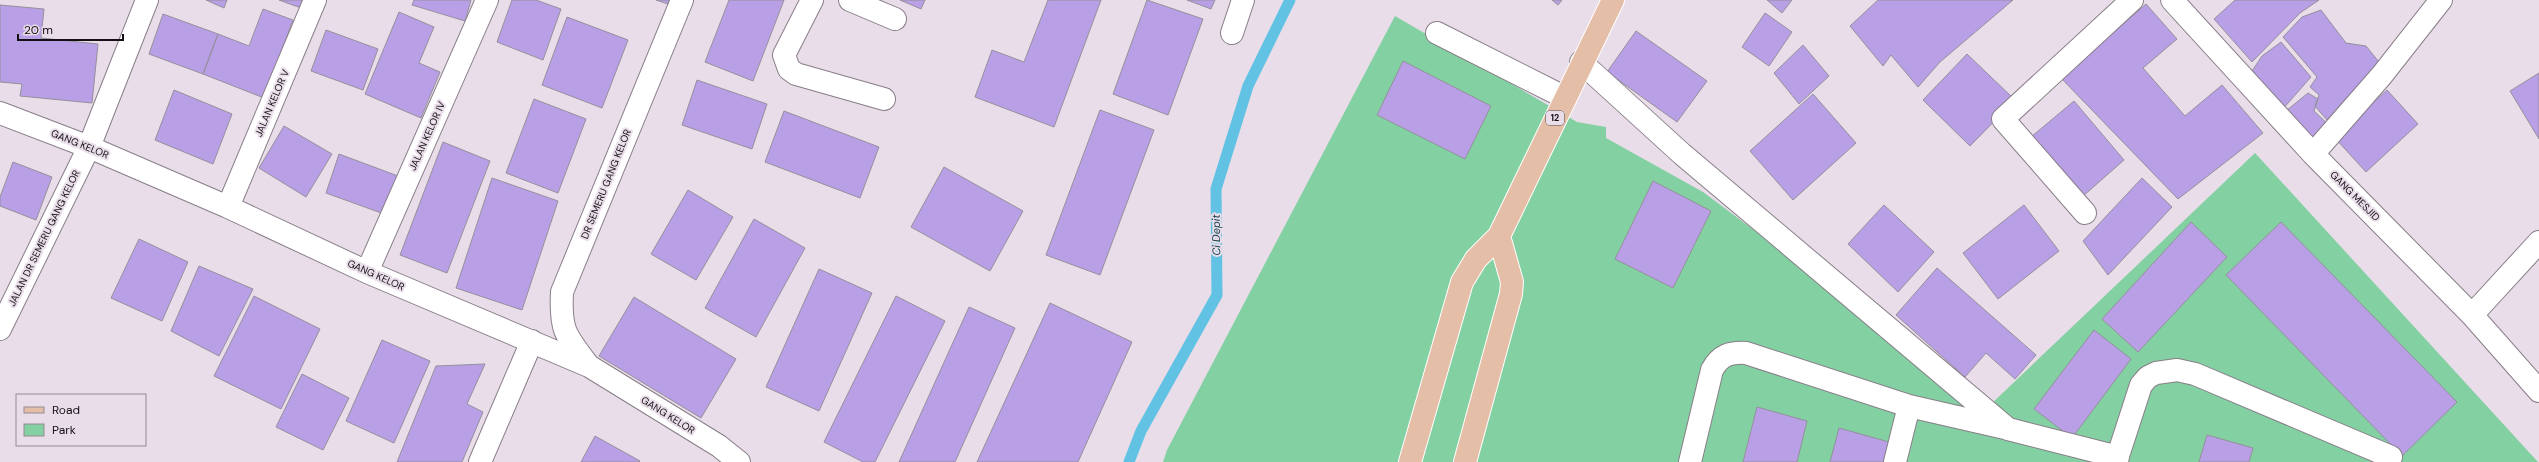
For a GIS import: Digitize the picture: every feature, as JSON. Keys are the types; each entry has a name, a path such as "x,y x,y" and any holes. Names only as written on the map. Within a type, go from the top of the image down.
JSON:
{"main road":[{"name":"12","path":"1410,462 1462,282 1476,259 1499,236 1564,98 1613,0"},
{"path":"1465,462 1511,294 1512,282 1499,236"}],"street":[{"name":"JALAN DR SEMERU GANG KELOR","path":"0,329 89,147 147,0"},
{"name":"JALAN KELOR V","path":"228,207 315,0"},
{"name":"JALAN KELOR IV","path":"367,272 487,0"},
{"name":"DR SEMERU GANG KELOR","path":"589,366 572,344 561,323 562,292 682,0"},
{"path":"812,0 784,55 789,69 796,74 884,99"},
{"path":"850,0 895,19"},
{"path":"1232,33 1243,0"},
{"path":"2085,213 2003,119 2132,0"},
{"name":"GANG MESJID","path":"2172,0 2313,154 2472,315 2539,391"},
{"path":"2313,154 2382,75 2441,0"},
{"path":"1437,33 1564,98"},
{"path":"1582,62 1682,154 2008,429"},
{"name":"GANG KELOR","path":"0,113 89,147 228,207 367,272 589,366 719,446 740,462"},
{"path":"2472,315 2539,242"},
{"path":"480,462 532,341"},
{"path":"1690,462 1712,370 1720,358 1732,352 1746,353 1909,406 2008,429 2117,460 2142,385 2156,373 2177,370 2195,374 2393,460"},
{"path":"1895,462 1909,406"}],"green space":[{"path":"1395,16 1577,122 1606,127 1606,138 1703,192 1989,406 2255,153 2538,462 1163,462 1167,450"}],"building":[{"path":"206,0 227,0 224,8"},
{"path":"279,0 304,0 301,8"},
{"path":"414,0 471,0 465,21 412,5"},
{"path":"512,0 536,0 561,9 543,60 497,42"},
{"path":"656,0 669,0 668,4"},
{"path":"729,0 784,0 753,81 705,62"},
{"path":"900,0 925,0 921,9"},
{"path":"1048,0 1101,0 1054,127 975,97 992,50 1024,62"},
{"path":"1147,0 1203,19 1168,115 1113,94"},
{"path":"1187,0 1215,0 1211,9"},
{"path":"1552,0 1562,0 1558,5"},
{"path":"1767,0 1792,0 1782,13"},
{"path":"1878,0 2013,0 1940,62 1918,87 1891,55 1883,66 1850,26"},
{"path":"2235,0 2319,0 2300,13 2252,62 2214,19"},
{"path":"2146,4 2177,39 2143,68 2185,116 2222,85 2263,133 2178,199 2061,78"},
{"path":"0,5 44,9 41,38 98,44 92,103 20,96 22,84 0,82"},
{"path":"263,9 293,20 264,98 203,74 218,34 249,46"},
{"path":"2321,10 2346,43 2366,46 2379,62 2327,120 2315,106 2319,95 2310,87 2317,77 2283,37 2302,17"},
{"path":"399,12 434,27 419,63 440,72 421,118 365,94"},
{"path":"1765,13 1792,32 1769,66 1742,47"},
{"path":"163,14 218,34 203,74 149,54"},
{"path":"567,17 628,40 602,108 542,85"},
{"path":"326,30 378,49 363,90 311,71"},
{"path":"1636,31 1707,81 1677,122 1607,72"},
{"path":"2281,42 2311,77 2281,111 2252,71 2262,56"},
{"path":"1803,45 1829,76 1799,104 1774,73"},
{"path":"1967,54 2015,100 1970,146 1923,100"},
{"path":"1403,61 1491,106 1465,159 1377,115"},
{"path":"2539,73 2539,139 2510,91"},
{"path":"697,80 767,104 752,149 682,125"},
{"path":"174,90 232,114 213,164 155,140"},
{"path":"2387,90 2418,124 2366,172 2335,138"},
{"path":"2308,93 2318,99 2314,111 2331,127 2314,143 2286,111"},
{"path":"1813,94 1856,143 1793,200 1750,151"},
{"path":"534,99 586,119 558,193 506,173"},
{"path":"2074,101 2124,160 2082,197 2031,137"},
{"path":"1100,110 1154,130 1100,275 1046,255"},
{"path":"784,111 879,147 860,198 765,162"},
{"path":"284,126 332,154 306,197 259,168"},
{"path":"443,142 490,161 447,273 400,255"},
{"path":"339,154 398,176 384,214 326,193"},
{"path":"13,162 52,177 36,220 0,206 0,197"},
{"path":"944,167 1023,211 990,271 911,227"},
{"path":"492,178 558,201 522,310 456,288"},
{"path":"2142,178 2172,207 2108,275 2083,241"},
{"path":"1653,181 1711,211 1673,288 1615,259"},
{"path":"688,190 733,217 696,280 651,254"},
{"path":"1884,205 1934,252 1898,292 1848,244"},
{"path":"2024,205 2059,251 1998,299 1963,253"},
{"path":"754,219 805,248 756,337 705,308"},
{"path":"2191,222 2227,257 2138,352 2102,319"},
{"path":"2281,222 2457,402 2402,456 2226,275"},
{"path":"139,239 188,262 162,321 111,298"},
{"path":"199,266 253,289 219,356 171,331"},
{"path":"1937,268 2036,355 2015,379 1986,353 1965,377 1896,315"},
{"path":"819,269 872,293 819,411 766,387"},
{"path":"254,296 320,329 281,409 214,376"},
{"path":"896,296 945,321 875,462 863,462 824,442"},
{"path":"634,297 736,359 701,418 599,356"},
{"path":"1050,303 1132,342 1078,462 977,462"},
{"path":"969,307 1015,328 955,462 899,462"},
{"path":"2094,330 2131,359 2072,438 2034,409"},
{"path":"382,340 430,361 394,443 346,421"},
{"path":"485,364 467,404 483,412 462,462 397,462 436,366"},
{"path":"302,374 349,398 323,450 276,427"},
{"path":"1757,407 1807,421 1797,462 1743,462"},
{"path":"1839,428 1889,442 1884,462 1830,462"},
{"path":"2207,435 2253,448 2249,462 2199,462"},
{"path":"595,436 640,461 581,462"}],"waterway":[{"name":"Ci Depit","path":"1129,462 1141,431 1217,295 1216,189 1248,86 1290,0"}]}
